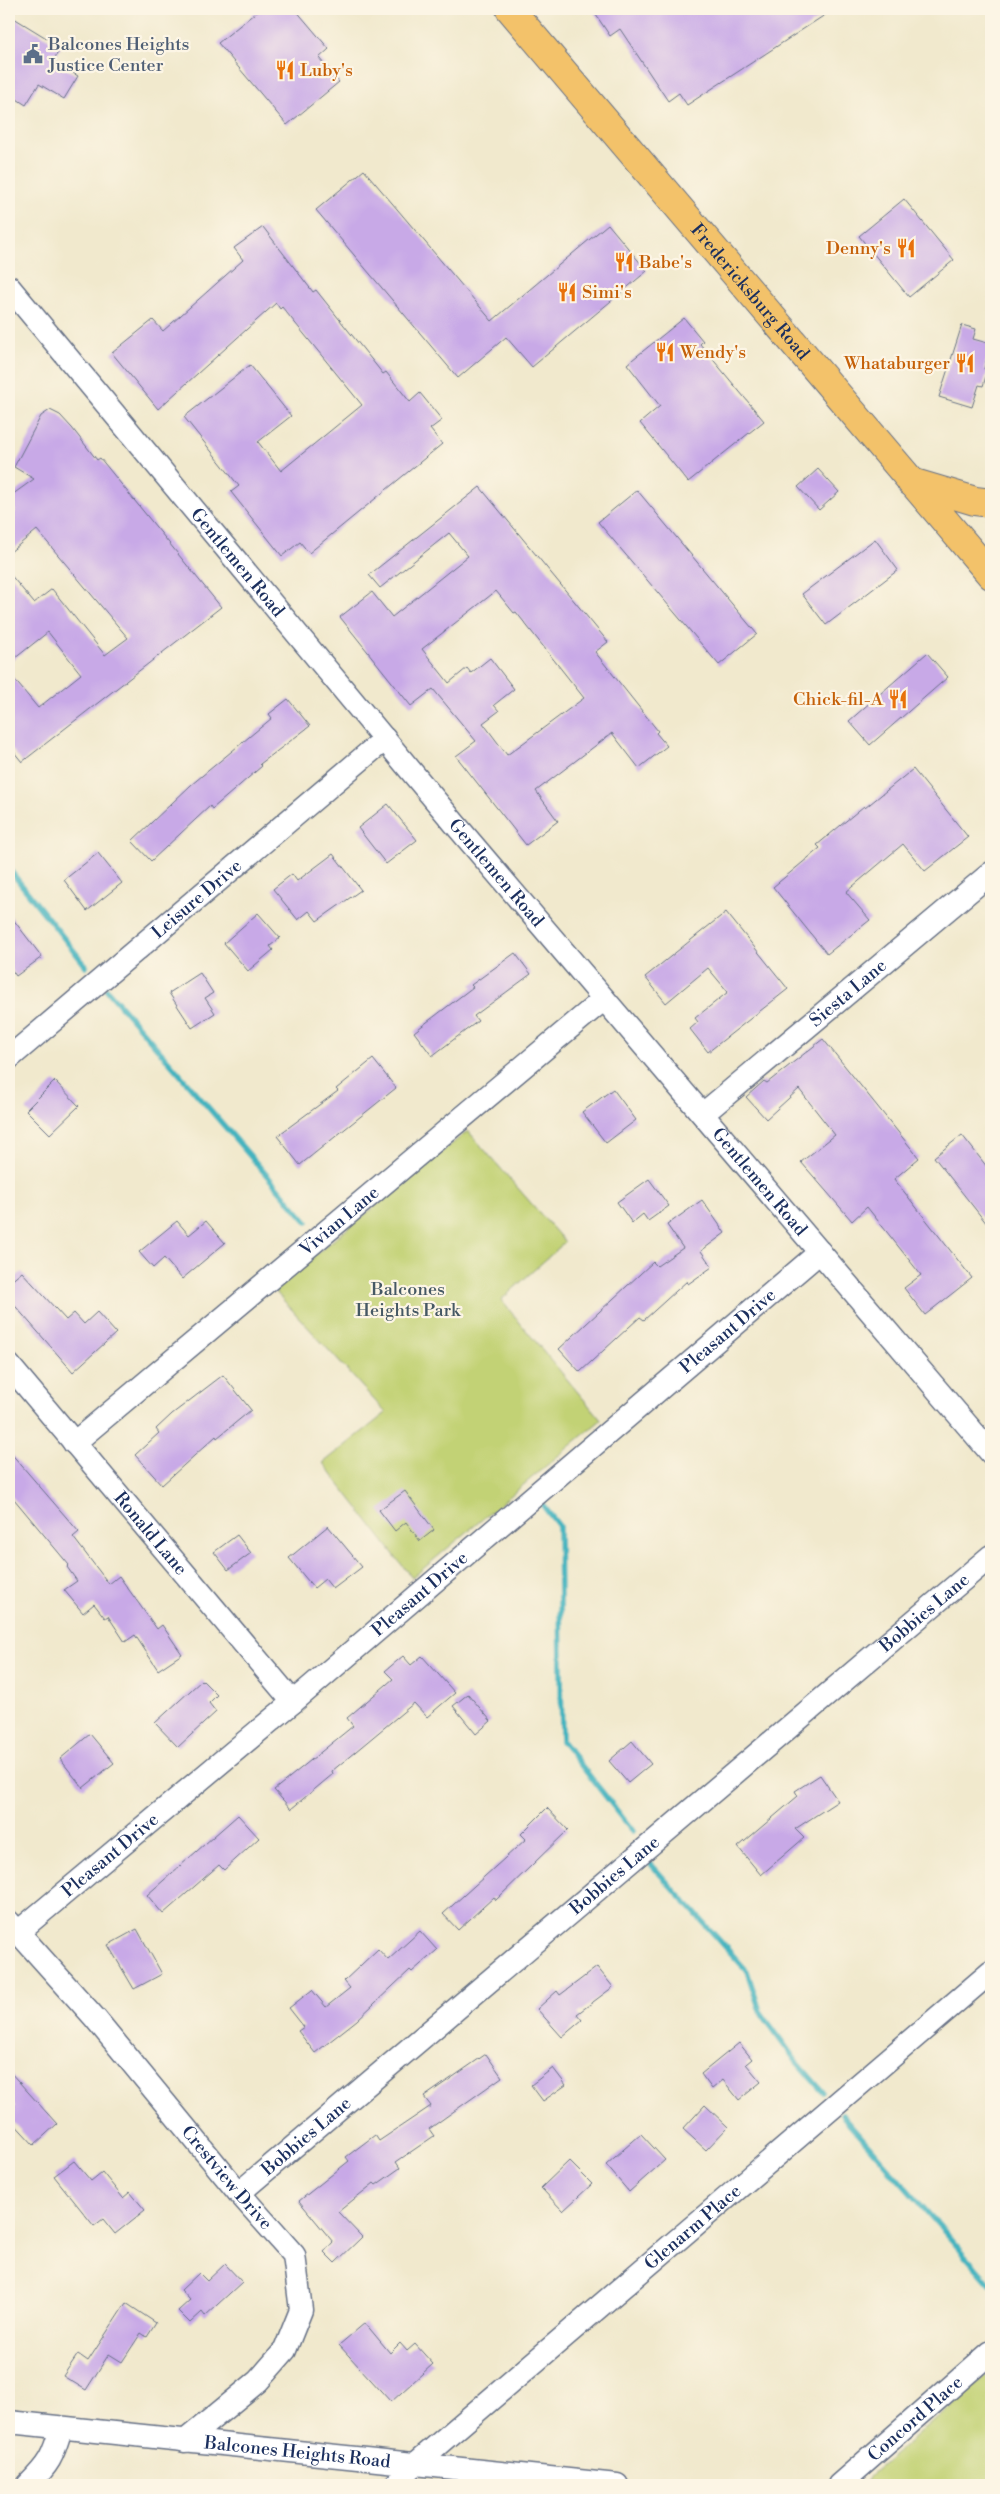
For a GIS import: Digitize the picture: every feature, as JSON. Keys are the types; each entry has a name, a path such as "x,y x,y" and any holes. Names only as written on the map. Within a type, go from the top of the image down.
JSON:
{"main road":[{"name":"Fredericksburg Road","path":"510,9 991,575"},
{"path":"911,482 975,501 991,503"}],"street":[{"name":"Gentlemen Road","path":"9,287 385,740 991,1452"},
{"name":"Leisure Drive","path":"9,1058 385,740"},
{"name":"Siesta Lane","path":"703,1114 991,873"},
{"name":"Vivian Lane","path":"74,1443 604,999"},
{"name":"Pleasant Drive","path":"13,1927 293,1702 820,1252"},
{"name":"Ronald Lane","path":"9,1365 293,1702"},
{"name":"Bobbies Lane","path":"239,2193 991,1556"},
{"name":"Crestview Drive","path":"13,1927 95,2018 239,2193 294,2255 301,2310 285,2350 258,2381 185,2441"},
{"name":"Glenarm Place","path":"395,2485 414,2465 991,1972"},
{"name":"Concord Place","path":"839,2485 991,2352"},
{"name":"Balcones Heights Road","path":"9,2422 617,2485"},
{"path":"28,2485 48,2466 61,2428"}],"green space":[{"name":"Balcones Heights Park","path":"468,1131 565,1242 501,1300 601,1420 412,1578 323,1463 386,1413 273,1289"},
{"path":"991,2372 991,2485 864,2485 870,2475"}],"building":[{"name":"Luby's","path":"260,9 295,9 329,49 319,58 339,82 287,125 218,43"},
{"path":"592,9 834,9 687,105 679,93 668,101 620,29 610,36"},
{"name":"Balcones Heights Justice Center","path":"9,15 61,47 53,61 78,76 64,99 39,84 26,105 9,94"},
{"path":"364,170 492,321 608,224 647,271 532,367 506,337 458,378 316,210"},
{"name":"Denny's","path":"904,199 954,260 909,297 859,236"},
{"path":"263,227 313,292 316,290 383,374 386,372 410,402 420,393 442,420 430,429 442,444 309,553 300,542 282,556 231,492 239,486 184,417 250,365 291,416 258,442 281,471 362,405 282,307 280,309 276,303 158,409 112,353 153,320 163,331 243,260 234,248"},
{"path":"684,318 703,341 700,344 764,421 688,482 640,423 660,406 627,364"},
{"name":"Whataburger","path":"962,325 976,329 973,339 991,344 984,369 988,370 983,386 979,385 972,407 939,397"},
{"path":"50,410 60,415 97,460 100,458 221,607 22,762 9,746 9,673 38,708 81,674 48,632 9,663 9,573 34,603 52,589 105,655 128,638 37,530 9,553 9,517 16,511 9,502 9,497 34,479 14,467 41,416"},
{"path":"818,469 839,492 819,510 798,487"},
{"path":"480,487 608,642 595,652 658,731 656,733 667,746 639,768 612,733 536,791 558,821 526,845 456,756 476,741 433,689 411,706 340,617 372,592 392,617 468,556 449,533 380,588 369,575","holes":["496,591 514,613 516,612 584,698 507,755 483,723 499,711 494,705 514,689 490,658 471,673 467,668 449,683 422,649"]},
{"path":"637,490 757,634 719,665 598,522"},
{"path":"875,539 898,570 826,625 802,594"},
{"name":"Chick-fil-A","path":"927,653 948,677 870,745 849,721"},
{"path":"288,699 310,726 260,764 262,766 212,809 210,806 151,861 132,841 191,785 272,718 269,714"},
{"path":"913,769 968,837 925,871 903,844 846,892 870,920 827,954 773,887 820,848 817,845"},
{"path":"388,804 417,840 386,864 358,828"},
{"path":"98,853 122,883 87,911 64,880"},
{"path":"333,854 361,890 317,921 309,911 298,920 273,889 292,874 297,881"},
{"path":"726,912 788,989 708,1052 690,1029 698,1022 695,1018 728,992 708,968 666,1003 645,977"},
{"path":"258,913 280,938 270,946 273,950 248,971 224,943"},
{"path":"9,914 42,957 16,976 9,966"},
{"path":"515,953 531,974 474,1016 478,1021 432,1056 414,1032 473,987 471,985"},
{"path":"200,973 213,993 205,998 215,1013 192,1028 169,993"},
{"path":"823,1039 919,1158 894,1179 972,1278 925,1315 904,1288 921,1275 867,1207 852,1221 801,1162 835,1135 799,1089 766,1119 746,1097 764,1081 767,1083"},
{"path":"373,1059 396,1088 300,1165 277,1136 338,1091 336,1089"},
{"path":"55,1081 79,1106 50,1134 26,1110"},
{"path":"613,1089 636,1120 606,1143 582,1112"},
{"path":"962,1135 991,1172 991,1229 934,1157"},
{"path":"649,1179 669,1206 648,1221 643,1214 632,1223 617,1202"},
{"path":"702,1200 725,1233 701,1251 712,1267 688,1284 687,1281 644,1320 640,1317 580,1372 559,1349 653,1262 657,1266 683,1248 667,1225"},
{"path":"177,1221 189,1235 206,1221 225,1243 182,1279 164,1258 153,1268 139,1252"},
{"path":"22,1272 66,1320 74,1313 84,1324 97,1312 116,1333 73,1372 9,1299 9,1283"},
{"path":"223,1375 251,1410 217,1438 216,1436 162,1485 135,1455 159,1433 156,1429 172,1414"},
{"path":"9,1451 79,1532 73,1537 109,1584 119,1576 157,1629 162,1625 182,1654 158,1670 135,1635 125,1642 108,1616 105,1618 94,1604 83,1613 64,1590 77,1581 67,1567 69,1565 9,1493"},
{"path":"405,1491 434,1530 420,1541 406,1522 395,1531 379,1510"},
{"path":"328,1526 362,1567 333,1589 325,1579 314,1588 289,1558"},
{"path":"237,1535 251,1553 228,1570 214,1552"},
{"path":"403,1656 411,1665 422,1656 455,1693 427,1717 414,1703 332,1771 333,1774 291,1809 274,1790 353,1726 347,1718 393,1679 385,1671"},
{"path":"202,1680 217,1695 209,1703 216,1712 178,1747 155,1723"},
{"path":"468,1694 491,1721 476,1734 453,1706"},
{"path":"90,1734 114,1763 83,1788 60,1759"},
{"path":"632,1741 651,1764 628,1783 609,1761"},
{"path":"820,1775 838,1801 795,1829 804,1838 761,1875 738,1847 798,1796 795,1791"},
{"path":"547,1808 568,1830 496,1900 494,1897 458,1930 443,1914 526,1839 521,1834"},
{"path":"238,1815 259,1838 224,1870 219,1865 163,1914 147,1895"},
{"path":"137,1929 162,1974 134,1989 108,1945"},
{"path":"420,1931 437,1950 412,1972 410,1970 357,2020 315,2053 298,2031 304,2027 289,2008 312,1990 326,2007 350,1988 344,1981 378,1949 388,1960"},
{"path":"597,1967 613,1987 577,2014 582,2020 562,2037 537,2009 557,1991 560,1995"},
{"path":"739,2043 752,2059 746,2064 761,2082 739,2100 723,2080 712,2089 701,2074"},
{"path":"486,2054 502,2077 429,2129 434,2136 396,2162 400,2168 376,2185 374,2183 338,2212 362,2237 335,2263 324,2252 333,2242 299,2201 349,2161 346,2157 375,2135 379,2141 431,2106 424,2097"},
{"path":"553,2068 566,2085 543,2101 531,2085"},
{"path":"9,2071 57,2124 34,2145 9,2118 9,2112 15,2106 9,2099"},
{"path":"705,2105 728,2127 706,2150 683,2129"},
{"path":"641,2134 665,2160 629,2192 606,2165"},
{"path":"74,2161 91,2181 102,2172 123,2198 130,2192 145,2210 115,2234 103,2219 94,2226 54,2176"},
{"path":"569,2161 592,2184 563,2211 541,2188"},
{"path":"225,2264 242,2282 205,2316 202,2312 190,2323 178,2311 190,2300 181,2290 199,2273 207,2281"},
{"path":"126,2303 156,2323 147,2337 141,2333 122,2362 109,2354 86,2390 63,2376 78,2354 88,2361"},
{"path":"365,2323 390,2353 400,2343 407,2351 415,2344 433,2364 391,2402 339,2345"}],"waterway":[{"path":"9,869 86,966"},
{"path":"107,990 307,1222"},
{"path":"541,1503 559,1526 562,1741 633,1831"},
{"path":"650,1863 747,1971 760,2011 796,2061 822,2091"},
{"path":"842,2115 991,2285"}],"place":[{"name":"Balcones Heights Justice Center","path":"33,54"},
{"name":"Luby's","path":"285,70"},
{"name":"Denny's","path":"906,248"},
{"name":"Babe's","path":"624,262"},
{"name":"Simi's","path":"567,292"},
{"name":"Wendy's","path":"665,352"},
{"name":"Whataburger","path":"965,363"},
{"name":"Chick-fil-A","path":"898,699"}]}
